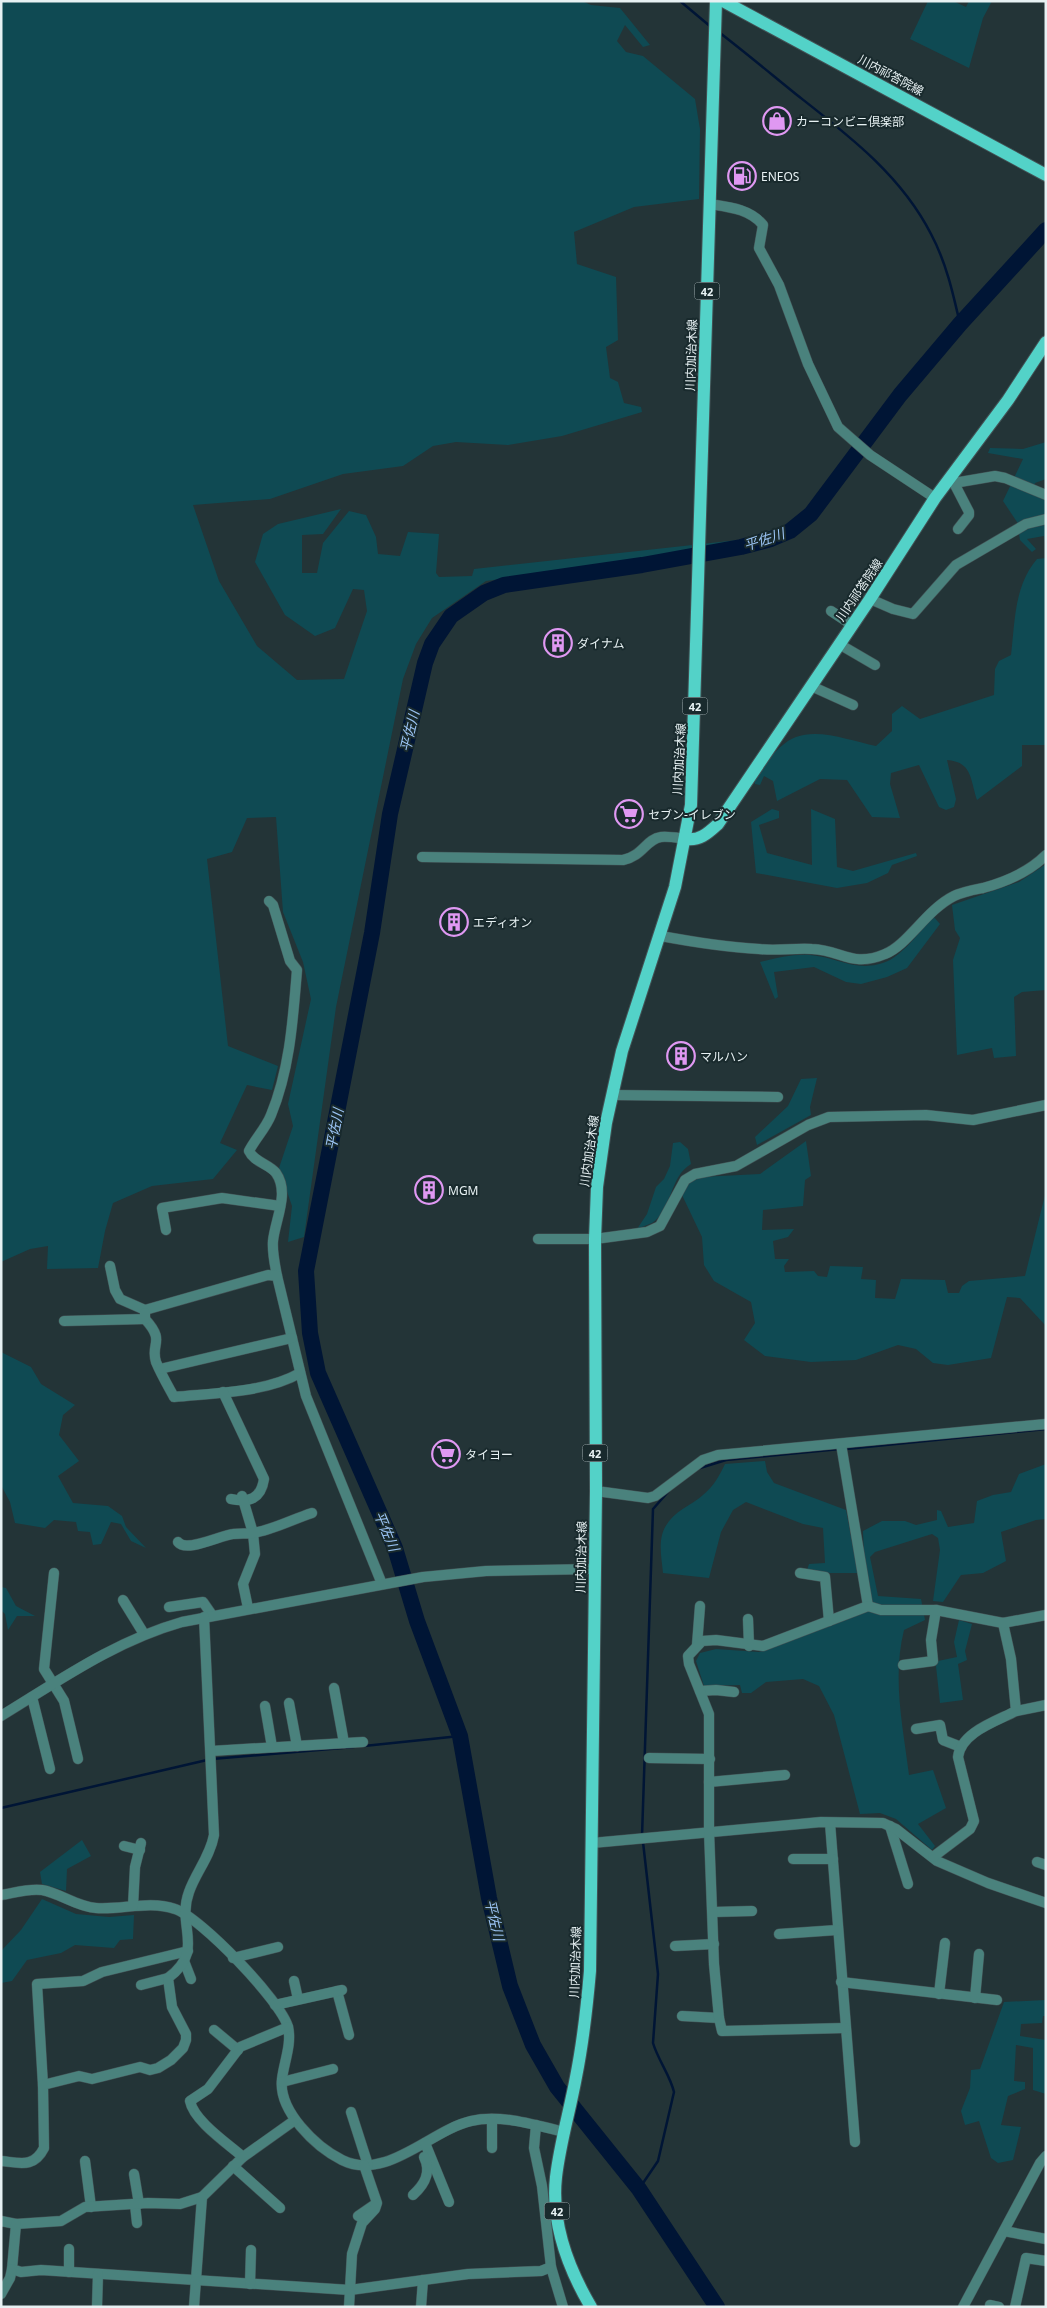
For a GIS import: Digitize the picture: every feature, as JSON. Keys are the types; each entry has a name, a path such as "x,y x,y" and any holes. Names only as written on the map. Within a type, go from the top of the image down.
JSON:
{"main road":[{"name":"川内加治木線","path":"591,2307 581,2301 563,2247 558,2227 556,2179 576,2078 590,1971 596,1491 595,1239 600,1162 612,1094 622,1051 661,936 675,888 686,839 691,805 694,758 716,1"},
{"name":"川内祁答院線","path":"723,1 1046,175"},
{"name":"川内祁答院線","path":"686,839 694,840 708,834 718,824 935,498 951,481 1046,342"}],"street":[{"path":"710,204 737,208 758,219 763,225 759,248 779,285 808,364 838,427 870,455 935,498"},
{"path":"958,529 969,515 951,481 995,476 1006,478 1046,495"},
{"path":"870,598 893,609 913,614 956,565 1026,524 1046,518"},
{"path":"832,611 852,625"},
{"path":"839,644 875,665"},
{"path":"811,686 854,706"},
{"path":"422,857 623,860 634,858 651,841 660,837 686,839"},
{"path":"661,936 697,943 759,949 813,949 857,960 866,960 894,950 935,907 956,895 999,884 1020,874 1046,855"},
{"path":"269,901 273,905 290,961 297,970 292,1036 288,1062 271,1117 249,1151 251,1156 275,1172 280,1184 280,1206 273,1242 277,1276 300,1373 306,1396 384,1584"},
{"path":"612,1094 778,1097"},
{"path":"538,1239 595,1239 646,1232 660,1226 686,1180 695,1174 736,1166 808,1125 829,1117 926,1116 972,1120 1046,1105"},
{"path":"166,1230 162,1208 181,1204 222,1198 280,1206"},
{"path":"110,1266 115,1290 120,1299 145,1314 154,1329 157,1340 156,1360 174,1397 247,1389 291,1378 300,1373"},
{"path":"64,1321 145,1314 268,1275 277,1276"},
{"path":"160,1369 292,1338"},
{"path":"222,1392 264,1479 262,1490 256,1497 231,1499"},
{"path":"596,1491 648,1498 655,1496 703,1460 718,1455 841,1447 1046,1424"},
{"path":"841,1447 868,1606"},
{"path":"243,1499 253,1533 255,1554 243,1584 248,1608"},
{"path":"178,1542 184,1546 198,1545 212,1539 233,1534 253,1533 312,1513"},
{"path":"1,1716 107,1651 144,1634 208,1616 423,1577 486,1571 594,1569"},
{"path":"54,1573 44,1669 54,1682 64,1701 78,1759"},
{"path":"800,1573 825,1576 829,1621"},
{"path":"123,1600 144,1634"},
{"path":"141,1985 168,1978 176,1972 184,1961 188,1951 189,1939 184,1913 189,1892 213,1841 208,1616 203,1602 169,1607"},
{"path":"697,1645 700,1606"},
{"path":"845,2028 722,2031 719,2018 714,1944 709,1831 709,1714 689,1664 688,1656 702,1641 716,1640 749,1646 762,1646 868,1606 881,1610 936,1610 1003,1623 1046,1615"},
{"path":"903,1665 933,1661 931,1640 936,1610"},
{"path":"748,1619 749,1646"},
{"path":"1003,1623 1011,1659 1016,1711"},
{"path":"334,1688 344,1743"},
{"path":"700,1692 716,1690 734,1692"},
{"path":"32,1697 50,1769"},
{"path":"289,1703 297,1746"},
{"path":"933,1857 970,1829 974,1821 958,1757 961,1747 972,1734 1016,1711 1046,1705"},
{"path":"265,1706 272,1748"},
{"path":"916,1729 940,1724 943,1740 961,1747"},
{"path":"212,1756 272,1748 363,1742"},
{"path":"649,1758 710,1759"},
{"path":"710,1782 785,1775"},
{"path":"592,1843 821,1822 884,1823 933,1857 988,1883 1046,1903"},
{"path":"830,1823 854,2142"},
{"path":"890,1826 908,1884"},
{"path":"124,1846 140,1847 136,1867 133,1906"},
{"path":"793,1859 833,1859"},
{"path":"1,1895 33,1889 43,1890 95,1908 133,1906 173,1908 199,1923 234,1958 283,2016 288,2027 289,2039 282,2082 286,2100 296,2120 324,2150 344,2161 366,2165 393,2158 422,2145 458,2125 472,2120 492,2119 565,2128"},
{"path":"713,1912 752,1911"},
{"path":"778,1934 838,1930"},
{"path":"939,1994 945,1943"},
{"path":"674,1946 714,1944"},
{"path":"234,1958 278,1947"},
{"path":"1,2162 21,2164 33,2162 39,2158 44,2148 43,2085 37,1984 83,1981 102,1972 188,1951"},
{"path":"975,1998 979,1954"},
{"path":"184,1961 191,1979"},
{"path":"43,2085 78,2076 92,2080 140,2067 150,2070 158,2068 171,2060 183,2048 186,2034 172,2007 168,1978"},
{"path":"294,1981 298,1999"},
{"path":"841,1982 997,2000"},
{"path":"275,2005 340,1991 349,2035"},
{"path":"682,2016 719,2018"},
{"path":"243,2157 208,2127 192,2110 190,2101 208,2089 240,2047 266,2034 288,2027"},
{"path":"214,2030 238,2050"},
{"path":"282,2082 333,2069"},
{"path":"349,2307 352,2254 362,2224 375,2210 377,2203 351,2112"},
{"path":"492,2119 492,2148"},
{"path":"1,2221 16,2224 61,2220 85,2207 180,2204 202,2197 243,2157 296,2120"},
{"path":"536,2125 534,2148 542,2186 551,2267 563,2307"},
{"path":"413,2195 422,2187 428,2173 422,2145"},
{"path":"422,2145 449,2202"},
{"path":"964,2307 1040,2162 1046,2156"},
{"path":"85,2161 91,2207"},
{"path":"234,2166 280,2208"},
{"path":"134,2174 137,2223"},
{"path":"194,2307 202,2197"},
{"path":"358,2216 377,2203"},
{"path":"1,2294 10,2278 12,2269 16,2224"},
{"path":"1004,2231 1046,2238"},
{"path":"69,2249 69,2272"},
{"path":"250,2284 251,2250"},
{"path":"1015,2307 1026,2258 1046,2261"},
{"path":"12,2269 21,2272 41,2270 350,2290 468,2274 540,2271 551,2267"},
{"path":"97,2307 98,2274"},
{"path":"421,2307 423,2280"}],"shaded area":[{"path":"1,1 582,1 591,5 620,8 650,45 643,47 625,25 617,41 626,52 643,56 695,99 700,129 699,199 634,207 574,232 577,264 616,277 618,340 606,347 610,378 618,382 624,403 641,407 642,412 562,436 508,445 456,442 433,446 403,466 343,474 270,499 193,505 219,581 257,646 297,680 344,679 367,611 364,590 353,589 335,628 315,636 285,615 255,562 263,534 278,524 341,509 323,534 302,535 302,573 317,573 323,543 349,511 366,515 376,537 378,554 400,556 408,532 439,534 436,573 439,577 472,576 474,569 738,540 638,561 486,581 432,618 416,644 403,679 336,1007 304,1237 288,1242 292,1206 279,1168 293,1126 288,1104 311,999 303,962 283,912 276,817 247,818 232,852 207,859 228,1046 278,1066 272,1090 247,1085 220,1143 237,1150 213,1179 152,1186 113,1203 98,1268 47,1269 48,1246 30,1249 1,1262"},
{"path":"928,1 953,1 966,7 969,1 992,1 983,18 969,68 910,39"},
{"path":"1046,442 1046,479 1035,483 1032,493 1046,501 1046,549 1044,536 1027,539 1036,549 1032,552 1020,540 1017,522 1003,501 1023,459 988,453 990,448 1023,449"},
{"path":"1046,558 1046,745 1022,745 1022,766 977,800 969,772 966,768 955,761 947,760 956,799 954,807 946,810 939,807 919,765 891,773 890,784 900,818 872,817 847,780 820,779 777,801 773,781 764,776 760,785 755,784 754,777 767,760 784,744 796,737 815,734 825,735 876,746 892,731 892,714 902,706 920,719 994,695 995,669 999,661 1011,655 1017,605 1024,581 1037,559"},
{"path":"772,809 779,811 779,818 759,825 767,853 812,865 811,809 835,819 837,867 853,871 916,853 917,856 892,865 888,873 867,883 837,888 756,873 751,822"},
{"path":"1046,864 1046,990 1022,992 1014,997 1016,1056 994,1058 992,1048 957,1055 953,960 960,938 955,930 952,905 1019,882"},
{"path":"933,916 940,924 907,968 887,977 861,984 846,982 814,967 774,972 778,997 775,999 760,962 810,955 858,966 879,964 890,960 902,952"},
{"path":"817,1078 810,1107 811,1115 757,1145 755,1137 788,1106 801,1079"},
{"path":"806,1141 811,1176 805,1180 803,1206 763,1210 762,1230 794,1229 788,1237 773,1241 775,1259 789,1259 784,1266 785,1272 814,1271 818,1276 827,1277 830,1266 863,1267 861,1279 876,1280 875,1298 895,1299 901,1279 945,1280 948,1293 959,1293 962,1286 969,1281 1025,1276 1046,1191 1046,1326 1020,1298 1007,1297 991,1358 948,1365 933,1363 916,1349 898,1345 856,1360 811,1362 765,1356 744,1340 755,1323 751,1302 714,1281 704,1265 702,1237 682,1195 689,1183 701,1177 760,1174"},
{"path":"680,1142 688,1149 691,1164 679,1177 659,1217 652,1223 637,1229 647,1214 656,1187 664,1179 670,1166 673,1143"},
{"path":"1,1352 31,1367 41,1384 75,1405 63,1415 59,1435 79,1461 58,1476 73,1503 108,1506 122,1516 126,1527 146,1548 131,1541 121,1524 111,1522 101,1544 93,1545 90,1532 78,1531 76,1522 54,1520 45,1528 15,1523 10,1502 1,1485"},
{"path":"765,1461 767,1472 774,1483 846,1510 858,1573 829,1573 807,1570 809,1564 825,1563 823,1528 803,1524 746,1502 733,1510 721,1532 709,1578 663,1573 661,1540 669,1521 707,1492 716,1481 725,1464"},
{"path":"1046,1464 1046,1519 1036,1520 1001,1532 1006,1561 983,1573 961,1575 943,1602 933,1601 940,1550 938,1538 932,1534 875,1552 870,1557 878,1596 921,1599 925,1620 904,1630 899,1666 899,1684 909,1775 933,1770 946,1808 918,1824 935,1846 932,1850 896,1819 880,1813 860,1814 834,1715 819,1686 803,1679 766,1682 751,1693 742,1693 740,1685 704,1686 696,1661 700,1653 716,1649 759,1652 866,1611 863,1531 882,1521 905,1521 916,1525 937,1520 937,1510 941,1511 948,1527 974,1523 977,1501 993,1495 1011,1492 1019,1474"},
{"path":"1,1587 6,1588 16,1606 35,1616 17,1616 8,1630 5,1614 1,1610"},
{"path":"959,1620 972,1624 965,1651 967,1660 958,1664 963,1700 940,1703 936,1666 938,1661 957,1657 954,1642"},
{"path":"82,1840 91,1856 67,1869 66,1891 42,1884 40,1872"},
{"path":"42,1899 76,1914 109,1917 134,1915 133,1939 120,1940 114,1948 75,1945 61,1953 27,1960 12,1981 1,1983 1,1951 21,1930"},
{"path":"1046,2000 1046,2016 1043,2016 1042,2023 1021,2024 1020,2036 1046,2040 1046,2094 1033,2090 1033,2048 1016,2045 1014,2081 1025,2082 1025,2089 1008,2096 1001,2125 1021,2127 1013,2160 998,2163 991,2158 979,2121 965,2125 961,2111 970,2088 971,2070 980,2069 1004,2002"}],"waterway":[{"path":"680,1 711,27"},
{"path":"720,33 854,141 872,157 905,193 919,213 941,256 952,289 960,324"},
{"name":"平佐川","path":"717,2307 639,2189 557,2087 533,2045 510,1986 489,1898 460,1736 417,1621 395,1548 318,1373 310,1333 306,1271 372,933 390,814 425,663 432,644 451,616 484,593 504,585 642,565 741,547 771,539 790,531 811,514 900,395 960,324 1046,230"},
{"path":"846,1449 1046,1429"},
{"path":"700,1468 726,1460 840,1449"},
{"path":"642,1836 653,1509 668,1492"},
{"path":"364,1746 460,1736"},
{"path":"212,1759 354,1747"},
{"path":"1,1808 207,1760"},
{"path":"639,2189 658,2161 674,2092 653,2043 658,1974 643,1842"}],"place":[{"name":"カーコンビニ倶楽部","path":"777,121"},
{"name":"ENEOS","path":"742,176"},
{"name":"ダイナム","path":"558,643"},
{"name":"セブン-イレブン","path":"629,814"},
{"name":"エディオン","path":"454,922"},
{"name":"マルハン","path":"681,1056"},
{"name":"MGM","path":"429,1190"},
{"name":"タイヨー","path":"446,1454"}]}
